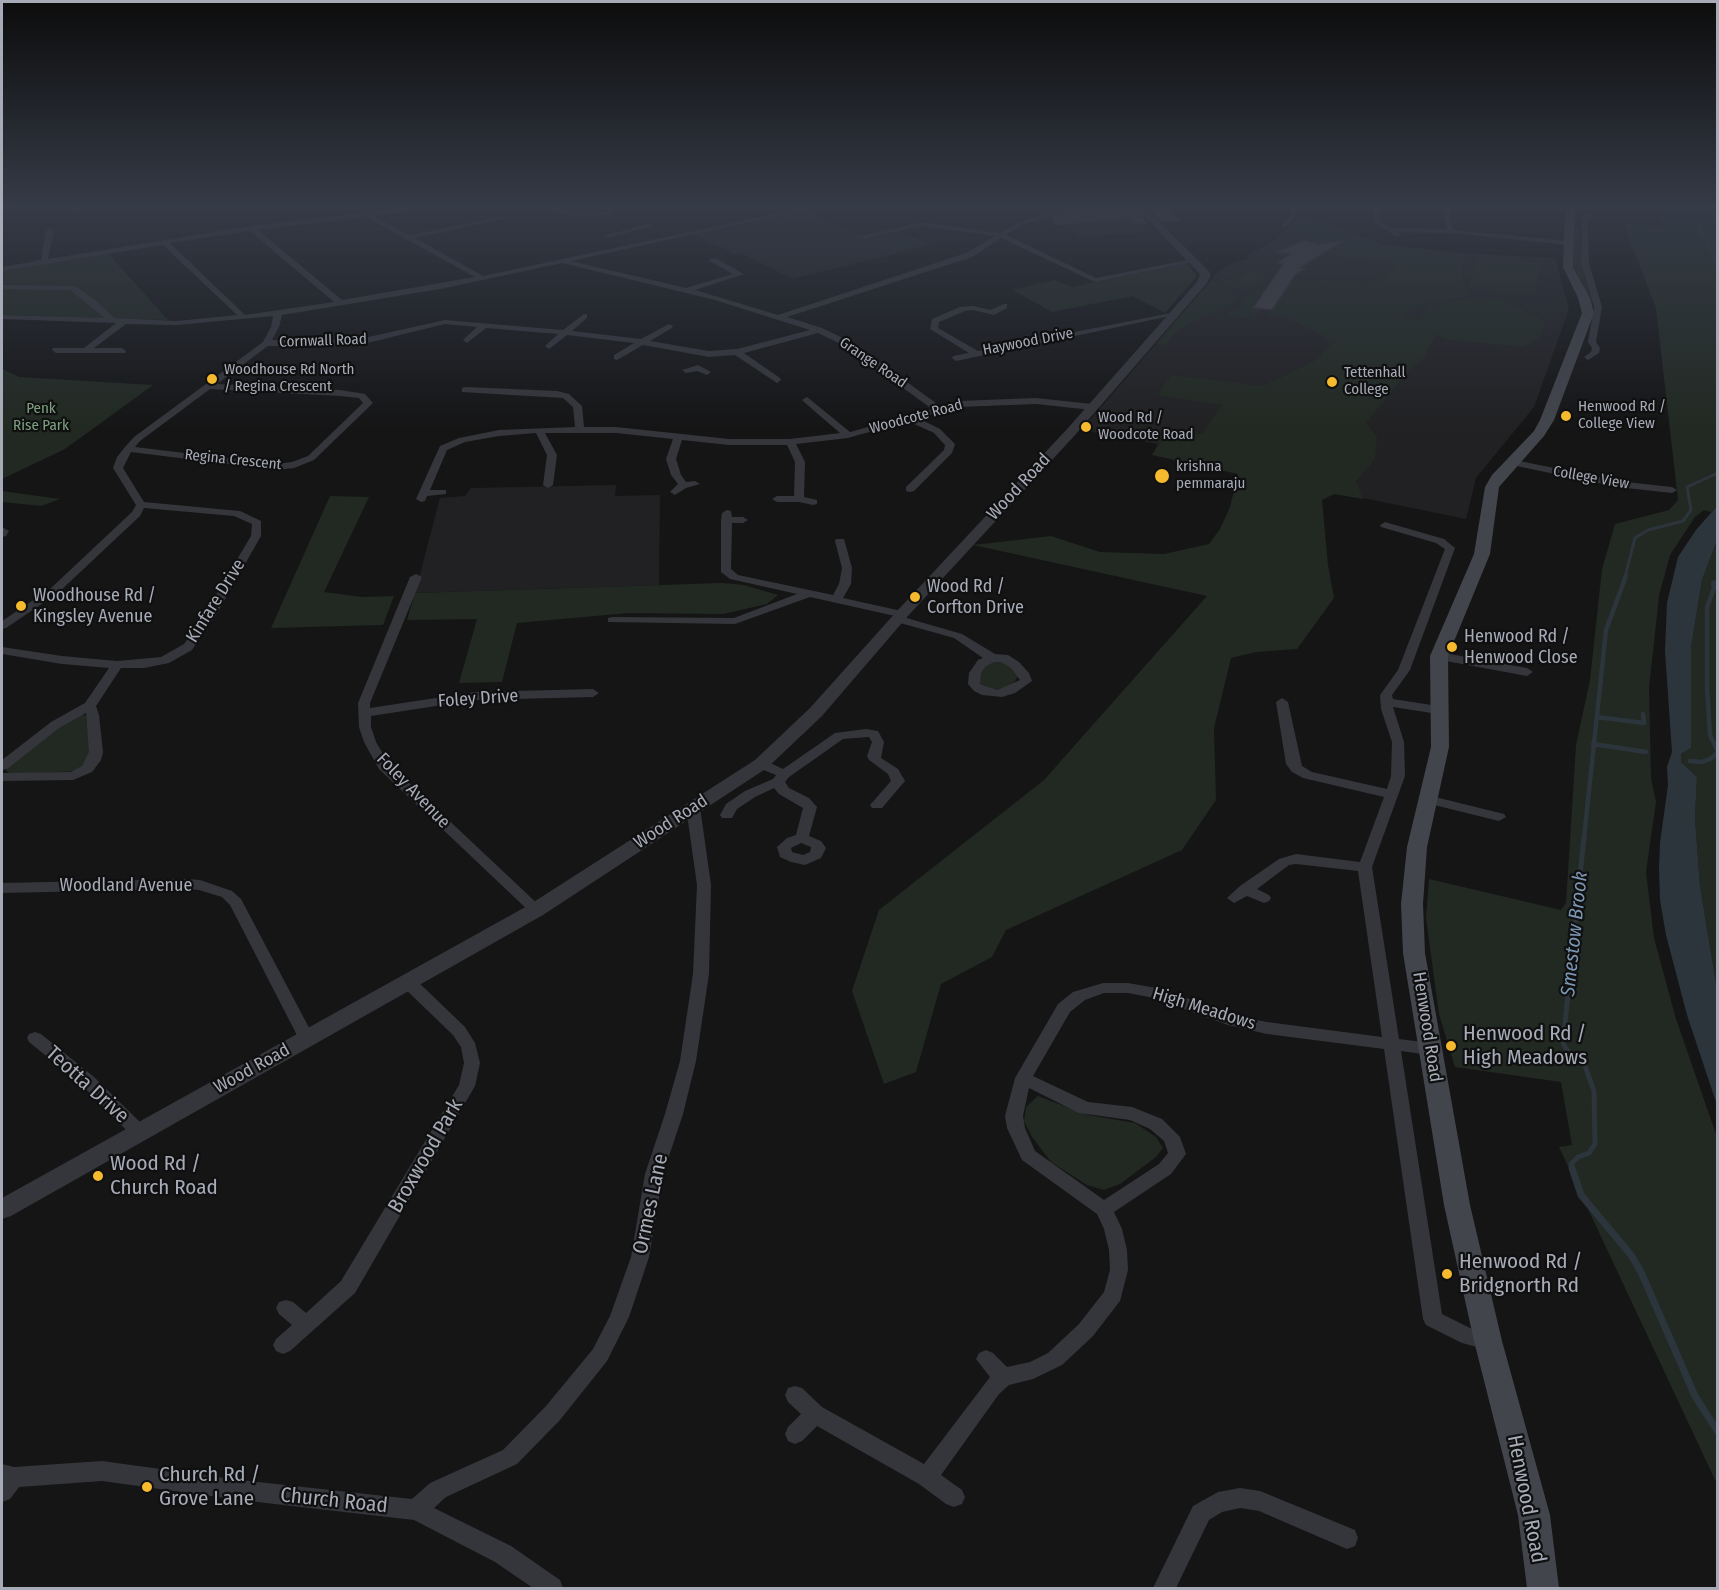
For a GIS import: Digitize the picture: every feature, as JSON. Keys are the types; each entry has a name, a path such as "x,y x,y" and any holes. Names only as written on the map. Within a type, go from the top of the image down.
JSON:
{"main road":[{"name":"Henwood Road","path":"1543,1588 1534,1515 1488,1341 1457,1205 1414,953 1412,904 1417,847 1440,747 1439,656 1482,554 1492,487 1510,462 1539,433 1586,353 1588,313 1576,282"}],"street":[{"path":"207,282 244,318"},
{"path":"315,282 340,303"},
{"path":"2,317 177,323 244,318 462,282"},
{"name":"Grange Road","path":"652,282 736,303 819,330 850,345 937,408"},
{"path":"686,290 712,282"},
{"path":"779,317 886,282"},
{"name":"Wood Road","path":"2,1209 536,910 761,764 816,712 899,616 1092,407 1202,282"},
{"path":"2,287 72,288 96,305 110,318 110,321"},
{"path":"975,352 934,328 935,321 948,312 969,308 991,313 1004,306"},
{"path":"2,626 54,591 124,527 141,505 118,468 122,457 137,439 266,343 275,327 278,313"},
{"name":"Haywood Drive","path":"956,358 975,352 1171,315"},
{"path":"548,347 584,316"},
{"path":"85,351 123,322"},
{"name":"Cornwall Road","path":"266,343 355,343 437,322 564,332 709,354 737,352 819,330"},
{"path":"467,340 485,325"},
{"path":"607,357 619,359 669,326"},
{"path":"56,350 122,351"},
{"path":"737,352 777,380"},
{"path":"698,368 709,354"},
{"path":"686,370 698,368 707,372"},
{"name":"Regina Crescent","path":"128,449 276,467 294,465 311,458 368,403 362,396 340,393 210,386"},
{"path":"472,392 566,396 577,406 580,429"},
{"name":"Woodcote Road","path":"807,400 849,435"},
{"name":"Woodcote Road","path":"442,492 423,496 436,459 443,448 450,444 499,433 539,430 616,430 729,442 790,442 849,435 937,408 959,404 1004,401 1092,407"},
{"path":"903,481 913,486 949,451 950,444 937,431 907,417"},
{"path":"539,430 552,455 549,482 562,478"},
{"path":"678,438 670,459 679,489 695,484"},
{"path":"790,442 800,462 799,499"},
{"name":"College View","path":"1510,462 1617,484 1672,490"},
{"path":"777,499 799,499 813,502"},
{"name":"Kinfare Drive","path":"2,650 62,660 117,665 144,664 165,660 188,647 210,615 256,536 257,524 236,513 141,505"},
{"path":"743,520 727,517 725,570 734,577 836,599 899,616 958,636 992,658"},
{"path":"1384,524 1440,541 1450,548 1404,670 1389,688 1386,702 1438,710"},
{"path":"836,599 845,584 847,568 841,539"},
{"name":"Foley Avenue","path":"416,577 367,693 364,713 365,727 370,741 384,766 536,910"},
{"path":"612,620 735,621 808,594"},
{"path":"1439,656 1527,672"},
{"path":"2,766 55,725 90,706 117,665"},
{"name":"Foley Drive","path":"364,713 475,696 593,693"},
{"name":"Henwood Road","path":"1386,702 1398,742 1398,776 1365,867 1433,1319 1469,1337 1488,1341"},
{"path":"2,777 73,776 87,770 96,752 93,715 90,706"},
{"path":"1299,716 1283,708 1293,764 1297,769 1308,775 1390,794"},
{"path":"727,815 731,807 781,778 840,736 866,733 873,734 878,742 874,756 876,760 893,772 898,781 877,805"},
{"path":"761,764 781,778 784,791 804,801 810,807 802,838"},
{"path":"1427,800 1499,817"},
{"name":"Ormes Lane","path":"417,1510 438,1490 510,1457 553,1413 600,1355 619,1317 640,1257 654,1174 674,1114 688,1061 700,974 704,885 693,807"},
{"path":"1264,898 1239,894 1284,862 1296,860 1365,867"},
{"name":"Woodland Avenue","path":"2,888 187,884 200,885 227,894 236,902 307,1038"},
{"name":"Broxwood Park","path":"283,1345 348,1287 466,1086 471,1063 469,1047 459,1031 408,982"},
{"name":"High Meadows","path":"1104,1209 1028,1155 1016,1128 1014,1116 1023,1078 1064,1008 1079,996 1103,988 1128,988 1156,993 1234,1021 1430,1049"},
{"name":"Teotta Drive","path":"35,1038 88,1081 139,1132"},
{"path":"927,1477 992,1388 1003,1377 1033,1370 1055,1359 1086,1330 1113,1295 1119,1270 1119,1250 1104,1209 1165,1169 1177,1154 1171,1137 1156,1124 1132,1114 1085,1108 1023,1078"},
{"path":"286,1308 306,1325"},
{"path":"986,1359 1003,1377"},
{"path":"795,1395 815,1414 927,1477 954,1497"},
{"path":"795,1434 815,1414"},
{"name":"Church Road","path":"6,1481 102,1470 240,1490 417,1510"},
{"path":"1164,1588 1201,1513 1218,1502 1240,1498 1260,1501 1347,1538"},
{"path":"417,1510 503,1554 552,1588"}],"shaded area":[{"name":"Tettenhall College","path":"1209,282 1562,282 1569,309 1534,407 1476,478 1466,519 1152,455 1158,444 1081,430"},
{"path":"616,485 615,496 660,495 659,585 415,593 440,498 465,496 471,488"},
{"path":"1717,506 1717,540 1702,580 1691,648 1691,748 1681,754 1681,762 1697,777 1695,818 1700,886 1717,989 1717,1105 1687,1015 1666,935 1660,900 1659,869 1668,785 1667,767 1672,752 1665,651 1667,603 1678,557 1696,530"}],"green space":[{"path":"2,282 134,282 168,320 2,315"},
{"path":"1045,282 1060,282 1072,287 1095,282 1192,282 1165,313 1133,296 1052,312 1013,290"},
{"path":"1210,282 1224,287 1236,299 1228,306 1190,323 1173,334 1166,345 1156,344"},
{"path":"1224,282 1260,282 1244,290 1230,287"},
{"path":"1290,282 1315,284 1345,282 1367,285 1374,282 1463,282 1463,287 1470,296 1431,302 1407,312 1403,318 1420,319 1428,306 1481,297 1505,300 1545,322 1539,338 1523,347 1450,340 1436,335 1423,359 1410,369 1366,423 1377,437 1375,459 1356,481 1363,499 1334,494 1322,500 1328,565 1334,598 1297,649 1256,652 1231,658 1214,728 1216,800 1182,850 1006,930 992,957 941,984 916,1072 884,1084 852,991 879,910 1044,780 1207,596 973,545 1051,536 1100,552 1164,554 1209,544 1220,529 1230,507 1238,474 1152,455 1170,430 1202,434 1222,405 1158,395 1171,375 1263,386 1317,360 1331,344 1319,333 1287,317 1268,317"},
{"path":"1471,282 1538,282 1535,296 1469,288"},
{"path":"1581,282 1587,282 1593,306"},
{"path":"1646,282 1717,282 1717,506 1711,512 1704,510 1695,517 1670,555 1659,596 1649,688 1651,778 1656,802 1646,872 1654,938 1676,1019 1717,1137 1717,1484 1559,1147 1572,1145 1561,1082 1455,1067 1439,1014 1426,918 1429,879 1561,910 1566,903 1576,745 1590,680 1602,569 1615,524 1669,510 1678,500 1656,308"},
{"path":"1267,287 1255,299 1259,300 1254,308 1261,309 1251,319 1224,314 1240,308 1245,297 1251,293"},
{"name":"Penk Rise Park","path":"2,369 19,377 153,385 65,449 2,479"},
{"path":"2,491 60,499 41,506 2,502"},
{"path":"330,496 369,497 324,592 362,597 394,596 383,625 271,628"},
{"path":"1717,540 1717,989 1700,886 1695,818 1697,777 1681,762 1681,754 1691,748 1691,648 1702,580"},
{"path":"722,583 744,585 778,595 767,604 723,614 629,613 517,623 502,682 459,683 477,619 407,620 415,593"},
{"path":"1000,661 1014,669 1019,675 1006,687 995,690 984,687 978,680 980,673 989,662"},
{"path":"81,714 86,716 90,751 86,766 79,771 10,774 6,770 8,766 74,716"},
{"path":"1038,1096 1088,1115 1135,1123 1156,1137 1163,1148 1156,1157 1120,1184 1104,1190 1087,1185 1051,1162 1032,1137 1024,1121 1026,1107"}],"building":[{"path":"1271,282 1291,282 1272,310 1253,308"}],"waterway":[{"name":"Smestow Brook","path":"1625,577 1635,538 1648,530 1683,521 1691,510 1687,487 1718,473"},
{"name":"Smestow Brook","path":"1594,744 1606,630 1626,576"},
{"path":"1690,761 1702,762 1712,758 1718,752 1710,735 1707,688 1707,607 1714,588 1713,583 1718,582"},
{"path":"1597,717 1644,723 1643,714"},
{"name":"Smestow Brook","path":"1584,838 1594,744"},
{"path":"1594,744 1646,752"},
{"name":"Smestow Brook","path":"1572,1170 1571,1164 1578,1157 1589,1153 1595,1144 1594,1091 1585,1066 1566,1049 1563,1043 1584,837"},
{"name":"Smestow Brook","path":"1572,1168 1581,1195 1631,1255 1641,1272 1695,1396 1718,1432"}],"place":[{"name":"Woodhouse Rd North / Regina Crescent","path":"212,379"},
{"name":"Tettenhall College","path":"1332,382"},
{"name":"Henwood Rd / College View","path":"1566,416"},
{"name":"Wood Rd / Woodcote Road","path":"1086,427"},
{"name":"krishna pemmaraju","path":"1162,476"},
{"name":"Wood Rd / Corfton Drive","path":"915,597"},
{"name":"Woodhouse Rd / Kingsley Avenue","path":"21,606"},
{"name":"Henwood Rd / Henwood Close","path":"1452,647"},
{"name":"Henwood Rd / High Meadows","path":"1451,1046"},
{"name":"Wood Rd / Church Road","path":"98,1176"},
{"name":"Henwood Rd / Bridgnorth Rd","path":"1447,1274"},
{"name":"Church Rd / Grove Lane","path":"147,1487"}]}
